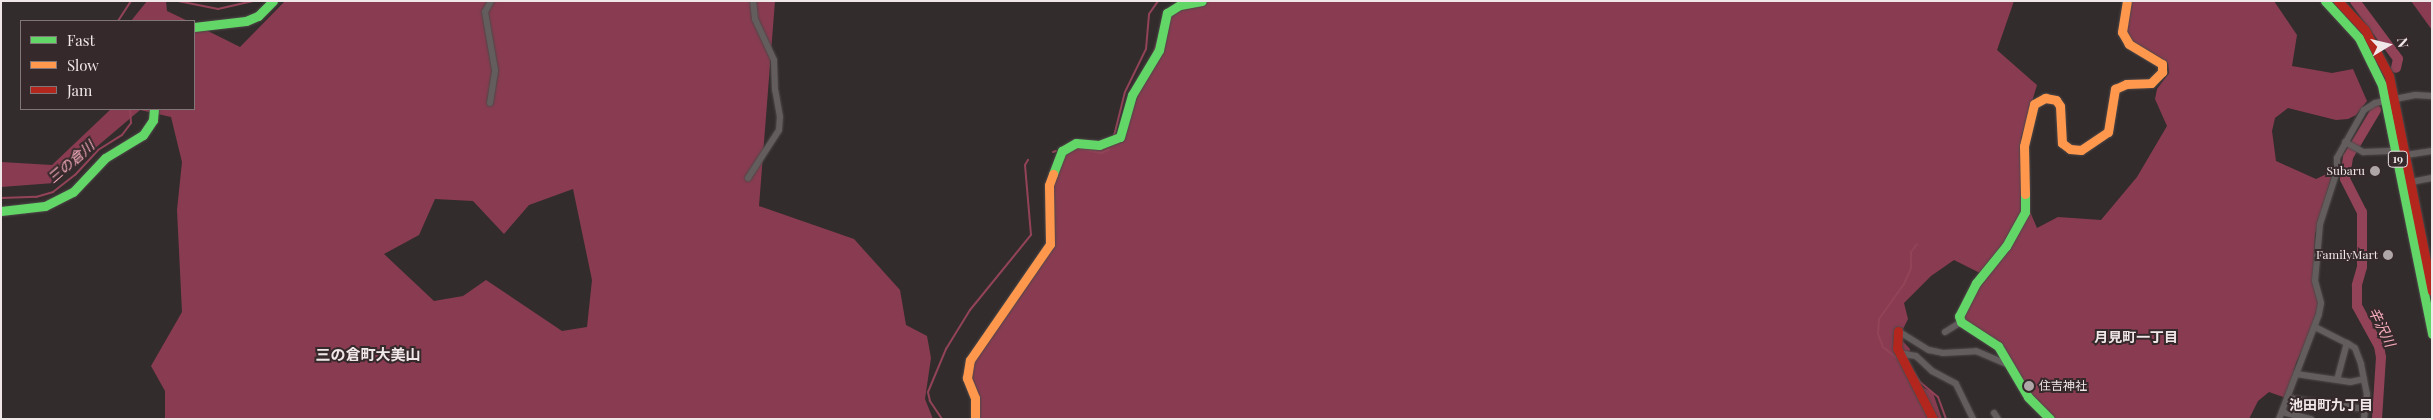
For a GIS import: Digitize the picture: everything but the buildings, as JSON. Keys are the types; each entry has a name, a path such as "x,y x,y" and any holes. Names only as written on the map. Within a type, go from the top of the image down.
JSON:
{"main road":[{"path":"195,28 246,21 258,16 273,1"},
{"path":"975,419 975,398 967,378 970,360 1050,244 1049,185 1058,158 1062,151 1076,142 1107,144 1120,138 1132,95 1159,50 1166,13 1180,5 1202,1"},
{"path":"2050,419 2028,398 2006,364 2002,351 1992,340 1960,322 1959,316 1976,283 2006,246 2025,212 2024,146 2034,104 2045,98 2056,100 2060,106 2062,143 2070,149 2081,150 2108,132 2114,89 2126,84 2151,83 2162,72 2162,64 2128,44 2122,32 2127,1"},
{"name":"19","path":"2325,1 2359,38 2377,71 2386,100 2432,334"},
{"name":"19","path":"2338,1 2365,30 2374,45 2396,98 2432,291"},
{"path":"1,211 45,206 73,192 105,158 143,135 153,120 154,110"},
{"path":"1898,331 1896,340 1900,353 1933,419"}],"street":[{"path":"490,103 495,70 485,12 491,1"},
{"path":"748,178 778,130 780,117 775,90 774,60 755,19 753,1"},
{"path":"2309,419 2281,416 2315,327 2321,303 2316,280 2320,224 2337,171 2338,158 2348,143 2364,110 2374,103 2396,98 2432,96"},
{"path":"2348,143 2360,151 2396,151"},
{"path":"2406,155 2432,151"},
{"path":"2411,182 2432,178"},
{"path":"1945,332 1960,322"},
{"path":"2315,327 2355,348 2364,379 2364,419"},
{"path":"1898,331 1933,351"},
{"path":"2337,380 2347,343"},
{"path":"1916,356 1921,352 1933,351 1976,351 2006,364"},
{"path":"1900,353 1916,356 1932,371 1960,388 1973,419"},
{"path":"2296,374 2337,380 2364,379"},
{"path":"2288,398 2365,409"}],"shaded area":[{"path":"147,1 166,1 167,11 186,20 132,20"},
{"path":"285,1 775,1 759,206 854,239 900,290 906,325 927,336 931,358 925,399 933,419 165,419 165,391 151,366 182,312 177,210 182,162 171,117 140,110 195,110 195,24 240,47","holes":["573,189 592,280 587,327 562,331 486,280 463,296 434,301 384,254 419,235 435,199 473,201 504,234 529,205"]},
{"path":"1202,1 2014,1 1997,50 2037,85 2021,138 2021,190 2037,228 2058,217 2101,220 2137,177 2167,126 2155,99 2157,89 2169,73 2168,63 2131,40 2127,30 2131,1 2274,1 2297,35 2292,66 2332,73 2353,69 2367,101 2356,115 2348,119 2336,120 2288,108 2275,118 2272,131 2276,161 2316,179 2333,171 2315,234 2313,282 2318,304 2313,326 2296,363 2286,398 2269,392 2258,401 2249,419 2056,419 2036,403 2000,342 1964,321 1963,315 1984,275 1954,260 1931,276 1904,303 1908,319 1899,337 1910,349 1908,360 1919,385 1933,393 1942,419 978,419 971,378 973,360 1053,246 1055,232 1053,185 1064,154 1074,147 1109,147 1123,139 1166,13"},
{"path":"2411,1 2432,1 2432,30"},
{"path":"110,110 140,110 54,183 1,187 1,162 52,165"}],"waterway":[{"name":"三の倉川","path":"119,20 131,1"},
{"name":"三の倉川","path":"178,1 218,9 253,1"},
{"path":"1114,136 1125,92 1146,49 1149,14 1158,1"},
{"name":"辛沢川","path":"2355,1 2398,59 2396,68"},
{"name":"三の倉川","path":"1,198 36,197 53,192 75,175 98,150 122,135 131,123 130,110"},
{"name":"辛沢川","path":"2376,110 2348,157 2345,179 2362,212 2362,267 2357,285 2357,306 2379,346 2381,357 2377,419"},
{"path":"1076,148 1101,153 1109,150"},
{"path":"942,419 930,401 928,392 946,349 970,310 1031,235 1025,165 1028,160"},
{"path":"1899,360 1883,347 1878,334 1879,319 1904,284 1911,268 1911,252 1917,244"},
{"path":"1910,366 1920,382 1938,397 1946,419"}],"traffic: fast":[{"path":"195,27 246,21 258,16 273,1"},
{"path":"1053,174 1062,151 1076,143 1099,145 1120,137 1132,95 1159,50 1167,13 1180,5 1202,1"},
{"path":"2325,1 2359,38 2382,85 2432,334"},
{"path":"1,211 45,206 73,192 105,158 143,135 153,120 154,110"},
{"path":"2025,194 2025,212 2006,246 1976,283 1959,316 1961,322 1998,346 2028,397 2050,419"}],"traffic: slow":[{"path":"2025,194 2024,146 2034,104 2045,98 2056,100 2060,106 2062,143 2070,149 2081,150 2108,132 2115,89 2126,84 2151,83 2162,72 2162,64 2129,44 2122,32 2127,1"},
{"path":"975,419 975,398 967,378 970,360 1050,244 1049,185 1053,174"}],"traffic: jam":[{"path":"2338,1 2365,30 2389,76 2432,291"},
{"path":"1898,331 1897,348 1933,419"}],"place":[{"name":"Subaru","path":"2375,171"},
{"name":"FamilyMart","path":"2388,255"},
{"name":"住吉神社","path":"2029,386"}],"district":[{"name":"月見町一丁目","path":"2136,337"},
{"name":"三の倉町大美山","path":"368,355"},
{"name":"池田町九丁目","path":"2331,405"}]}
